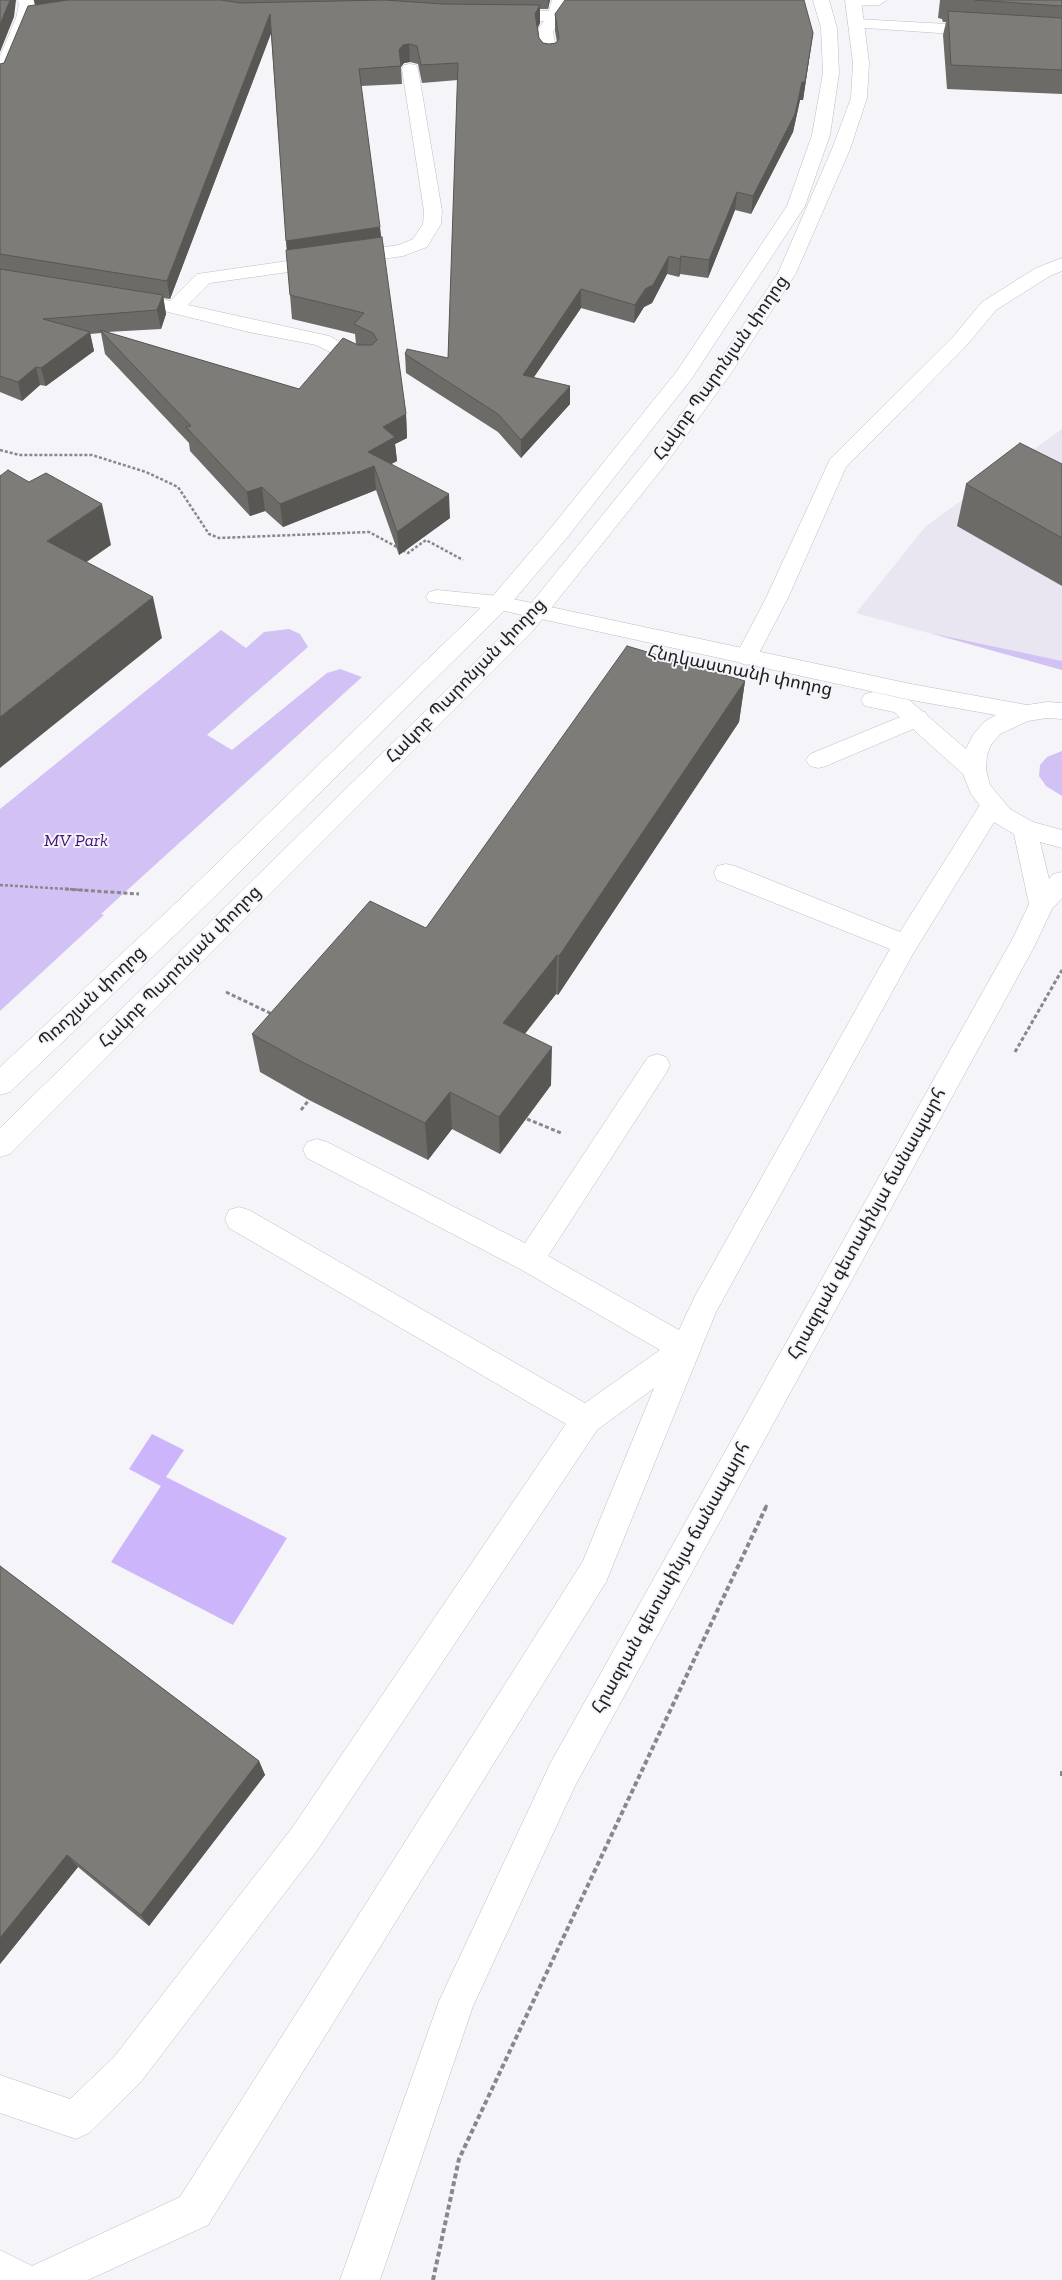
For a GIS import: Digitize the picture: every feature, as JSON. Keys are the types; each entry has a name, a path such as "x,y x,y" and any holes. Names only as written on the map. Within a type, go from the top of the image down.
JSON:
{"main road":[{"path":"0,76 24,18 27,4 25,0"},
{"path":"548,55 545,30 556,16 560,0"},
{"name":"Հակոբ Պարոնյան փողոց","path":"184,910 491,611 558,534 685,374 796,206 821,135 831,73 829,28 821,0"},
{"path":"853,1 879,0"},
{"name":"Հակոբ Պարոնյան փողոց","path":"0,1146 530,619 658,460 722,372 787,273 841,148 859,98 861,63 853,1"},
{"path":"24,18 42,15"},
{"path":"490,15 556,16"},
{"path":"857,24 1003,32"},
{"path":"175,307 204,278 404,250 420,243 432,224 433,211 410,69"},
{"path":"746,657 777,598 837,464 960,341 989,306 1043,272 1062,264"},
{"path":"138,302 175,307 249,326 322,340 367,363"},
{"name":"Հնդկաստանի փողոց","path":"438,597 530,619 746,657 911,692 1027,713"},
{"name":"Հնդկաստանի փողոց","path":"530,619 592,638 901,706 917,718 974,770"},
{"path":"1062,711 1047,710 1027,713 1008,719 992,728 981,741 975,755 974,770 979,788 992,806 1007,818 1024,829 1062,839"},
{"path":"818,760 917,718"},
{"path":"44,2280 194,2211 595,1571 685,1349 705,1305 905,945 992,806"},
{"name":"Հրազդան գետափնյա ճանապարհ","path":"360,2280 457,2001 563,1774 1052,893 1024,829"},
{"path":"726,873 905,945"},
{"name":"Պռոշյան փողոց","path":"0,1084 184,910"},
{"path":"530,1260 657,1065"},
{"path":"317,1150 530,1260 685,1349"},
{"path":"239,1219 586,1420"},
{"path":"0,2094 76,2120 127,2070 304,1840 586,1420 685,1349"},
{"path":"0,2269 19,2280"}],"path":[{"path":"0,450 19,455 92,455 146,472 178,487 209,534 219,538 369,532 408,553 426,540 452,554"},
{"path":"0,885 140,894"},
{"path":"1011,1060 1061,972"},
{"path":"226,992 275,1016"},
{"path":"526,1119 563,1134"},
{"path":"433,2280 459,2159 770,1500"},
{"path":"1062,1771 1062,1776"}],"shaded area":[{"path":"1062,429 1062,670 856,613 926,526"},
{"path":"152,1434 184,1450 166,1477 287,1538 233,1625 111,1562 161,1486 129,1469"}],"green space":[{"name":"MV Park","path":"289,629 300,634 308,647 207,735 232,750 327,673 340,669 362,677 101,914 104,915 0,1011 0,809 221,630 246,648 264,632"},
{"path":"930,633 1062,661 1062,670"},
{"path":"1062,751 1062,796 1046,786 1039,776 1040,765 1047,757"}],"building":[{"path":"0,0 10,0 0,24"},
{"path":"68,0 221,0 240,3 384,0 443,4 540,5 535,14 539,38 543,43 549,44 556,43 559,38 555,14 565,0 804,0 813,33 805,82 802,82 795,114 753,196 737,192 709,260 681,256 680,259 669,256 653,285 645,289 635,305 581,289 523,375 570,386 521,440 498,414 405,354 407,349 448,358 458,63 421,65 417,46 403,45 399,50 401,66 359,69 380,227 286,241 270,14 167,281 0,254 0,64 4,63 28,6"},
{"path":"975,0 1062,0 1062,6"},
{"path":"948,11 1062,18 1062,70 951,65"},
{"path":"382,237 406,414 383,427 395,437 368,452 449,494 397,532 374,466 280,504 262,487 247,492 186,427 191,426 100,330 299,389 343,338 358,345 372,345 377,340 373,333 354,324 364,313 290,295 286,250"},
{"path":"0,269 163,295 157,310 43,319 90,332 41,368 36,367 18,382 0,376"},
{"path":"1020,443 1062,464 1062,538 966,484"},
{"path":"8,470 29,482 46,473 102,504 47,541 153,597 0,717 0,476"},
{"path":"627,646 745,681 559,956 557,955 503,1023 552,1047 499,1117 450,1092 425,1123 302,1062 252,1034 370,901 426,928"},
{"path":"0,1566 259,1761 141,1915 67,1855 0,1938"}]}
